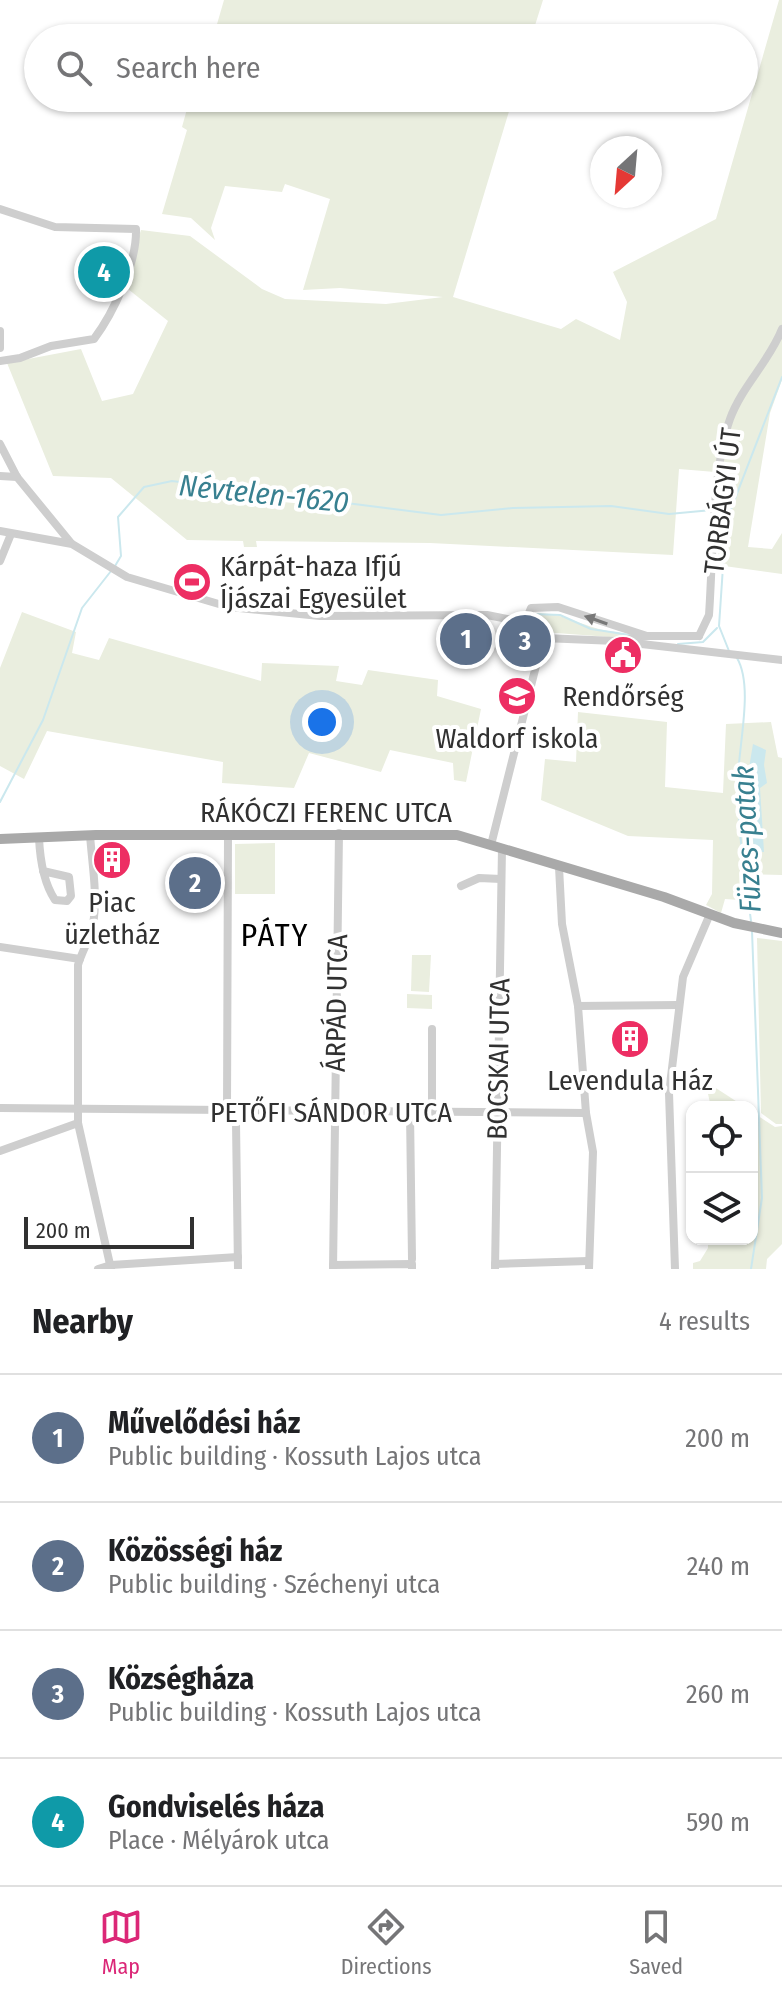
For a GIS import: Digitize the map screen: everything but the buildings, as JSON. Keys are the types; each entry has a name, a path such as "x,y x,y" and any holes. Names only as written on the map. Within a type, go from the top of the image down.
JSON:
{"main road":[{"name":"RÁKÓCZI FERENC UTCA","path":"0,839 90,835 440,833 496,846 752,927 782,933"}],"street":[{"path":"0,209 55,227 136,229 129,267 94,339 51,346 20,358 0,361"},
{"name":"TORBÁGYI ÚT","path":"699,636 709,615 724,443 731,417 782,329"},
{"path":"0,331 0,348"},
{"path":"0,444 17,477 72,544 113,569 161,590 229,607 320,616 526,617 543,638 621,641 782,660"},
{"path":"0,476 17,477"},
{"path":"0,531 72,544"},
{"path":"0,561 11,534"},
{"path":"526,617 531,608 558,607 648,636"},
{"path":"621,641 648,636 699,636 701,649"},
{"name":"BOCSKAI UTCA","path":"495,1266 501,879 496,846 543,638"},
{"name":"ÁRPÁD UTCA","path":"333,1267 339,833"},
{"path":"90,835 93,927 80,959 77,1111 111,1267"},
{"path":"228,835 227,1111 236,1122 238,1269"},
{"path":"39,838 43,871"},
{"path":"495,1266 588,1265 593,1152 586,1113 578,1006 562,924 559,867"},
{"path":"461,886 479,878 501,879"},
{"path":"675,1269 669,1093 678,1005 688,960 710,914"},
{"path":"0,947 80,959"},
{"path":"578,1006 678,1005"},
{"path":"432,1029 432,1112"},
{"name":"PETŐFI SÁNDOR UTCA","path":"0,1108 586,1113"},
{"path":"333,1267 412,1264 410,1112"},
{"path":"0,1151 78,1123"},
{"path":"98,1269 238,1257"}],"shaded area":[{"path":"224,0 543,0 535,24 217,24"},
{"path":"779,0 782,0 782,380 770,413 748,547 772,549 782,533 782,574 717,565 727,473 679,469 673,555 430,543 256,541 257,547 244,547 243,541 187,540 111,478 53,476 7,363 81,349 102,401 133,394 168,321 123,285 141,230 190,236 262,289 285,299 386,304 443,297 340,288 303,290 330,199 285,184 282,192 225,186 211,228 215,240 191,218 162,214 187,130 182,127 186,112 509,112 453,297 561,329 576,319 620,340 627,302 613,272 716,219 747,112 758,112 758,73"},
{"path":"22,612 76,632 72,653 99,660 109,638 261,681 262,663 339,666 336,681 362,685 368,670 438,680 437,696 481,709 466,782 454,780 453,763 390,750 381,772 309,753 294,788 222,783 223,762 47,731 24,779 0,766 0,668"},
{"path":"532,613 558,616 636,639 543,632 537,630"},
{"path":"578,712 667,722 665,787 723,793 726,724 771,722 778,757 782,758 782,875 741,874 740,900 725,899 721,913 706,905 712,894 713,840 628,836 541,800 545,759 576,762"},
{"path":"275,843 275,894 235,894 235,844"},
{"path":"757,938 782,941 782,1124 776,1124 761,1113"},
{"path":"412,955 431,955 429,992 411,991"},
{"path":"407,994 432,995 432,1009 407,1008"},
{"path":"705,1081 736,1101 710,1101"},
{"path":"758,1116 775,1127 782,1126 782,1244 767,1259 766,1269 693,1269 693,1263 700,1261 708,1245 758,1245"}],"water":[{"path":"753,744 766,750 764,765 767,783 760,788 764,852 754,852 748,774"}],"waterway":[{"name":"Füzes-patak","path":"729,651 719,626 726,522 782,377"},
{"name":"Névtelen-1620","path":"115,566 121,556 118,517 144,487 172,481 441,515 513,508 611,506 669,514 712,510"},
{"name":"Névtelen-1620","path":"717,507 734,498"},
{"name":"Névtelen-1620","path":"0,802 43,720 82,608 111,571"},
{"path":"533,614 560,615 591,629 630,635"},
{"path":"678,644 703,642 717,628"},
{"name":"Füzes-patak","path":"737,658 742,670 745,701 738,797 751,921"},
{"name":"Füzes-patak","path":"751,1269 762,1198 752,931"}],"place":[{"name":"Gondviselés háza","path":"104,272"},
{"name":"Kárpát-haza Ifjú Íjászai Egyesület","path":"192,582"},
{"name":"Művelődési ház","path":"466,639"},
{"name":"Községháza","path":"525,641"},
{"name":"Rendőrség","path":"623,655"},
{"name":"Waldorf iskola","path":"517,696"},
{"name":"Piac üzletház","path":"112,860"},
{"name":"Közösségi ház","path":"195,883"},
{"name":"Levendula Ház","path":"630,1039"}],"district":[{"name":"PÁTY","path":"275,935"}]}
